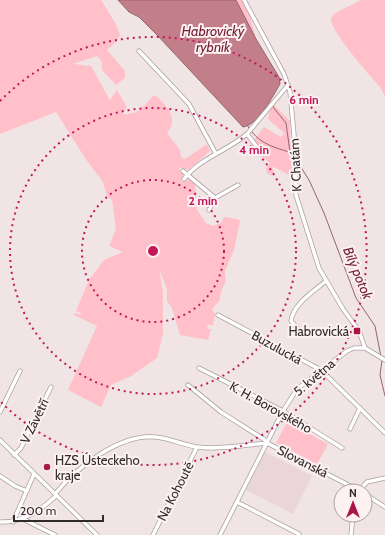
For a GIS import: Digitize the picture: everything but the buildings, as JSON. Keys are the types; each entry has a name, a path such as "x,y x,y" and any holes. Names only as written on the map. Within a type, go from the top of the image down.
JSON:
{"street":[{"name":"K Chatám","path":"244,0 284,74 290,92 294,135 296,195 319,268 343,309 359,331 365,348"},
{"path":"139,51 189,104 216,154"},
{"path":"184,179 199,163 231,146 247,134 288,86"},
{"path":"247,134 257,147"},
{"path":"183,171 215,198"},
{"path":"209,210 215,198 238,186"},
{"path":"298,329 291,321 292,314 306,298 326,281"},
{"name":"Buzulucká","path":"218,315 321,370 385,433"},
{"name":"5. května","path":"221,535 294,392 347,351 354,348 365,348"},
{"path":"365,348 382,358 385,354"},
{"name":"K. H. Borovského","path":"199,368 283,411 342,448"},
{"path":"0,412 20,371"},
{"path":"188,386 221,412 265,440 267,443"},
{"name":"V Závětří","path":"14,455 20,448 51,387"},
{"path":"350,428 360,408"},
{"path":"0,522 13,522 23,519 56,495 64,483 81,468 108,450 136,439 156,437 197,447 267,443"},
{"path":"0,440 97,535"},
{"name":"Slovanská","path":"267,443 344,483"},
{"name":"Na Kohoutě","path":"153,535 197,447"},
{"path":"13,522 34,474"},
{"path":"0,476 15,486 27,490"},
{"path":"366,483 385,478"},
{"path":"373,499 385,507"},
{"path":"237,502 298,534"},
{"path":"23,519 46,533 55,535"},
{"path":"351,535 352,523"},
{"path":"288,535 290,530"}],"shaded area":[{"path":"0,0 101,0 116,24 120,35 116,42 107,50 125,71 125,78 116,85 102,70 102,61 97,56 73,64 91,66 110,100 117,90 127,107 122,114 140,110 153,96 156,96 170,113 172,122 167,133 180,150 181,157 185,159 207,144 210,151 188,170 180,167 179,170 183,175 181,181 183,182 190,179 195,184 197,210 206,223 213,226 221,223 224,217 237,219 240,221 234,250 225,271 226,281 219,301 212,309 215,314 213,326 209,324 207,327 208,329 211,329 208,340 180,335 172,308 167,301 167,289 159,269 163,293 163,334 157,358 131,376 111,385 101,407 68,390 97,326 74,315 75,313 80,315 81,313 76,311 89,280 104,260 123,252 109,246 116,229 112,200 107,196 103,182 85,158 56,112 0,134"},
{"path":"236,0 246,0 256,39"},
{"path":"361,0 385,0 385,96 380,87 343,43 332,24 331,18 335,13"},
{"path":"274,105 290,121 292,174 289,175 274,167 272,168 274,171 272,176 267,173 266,168 270,163 263,158 254,140 264,127 281,137 284,133 268,119 270,109"},
{"path":"287,422 328,444 317,464 276,443"},
{"path":"265,452 312,476 293,514 246,490"}],"water":[{"name":"Habrovický rybník","path":"118,0 236,0 256,39 279,77 280,84 259,116 249,125 243,127 158,36 139,17 129,12"}],"waterway":[{"name":"Bílý potok","path":"273,107 286,123 290,152 293,154"},
{"path":"252,132 264,143 289,152"},
{"name":"Bílý potok","path":"297,161 309,180 324,213 356,298 375,326 381,357"},
{"name":"Bílý potok","path":"382,360 380,375 385,396"}],"place":[{"name":"Habrovická","path":"357,331"},
{"name":"HZS Ústeckeho kraje","path":"47,467"}]}
